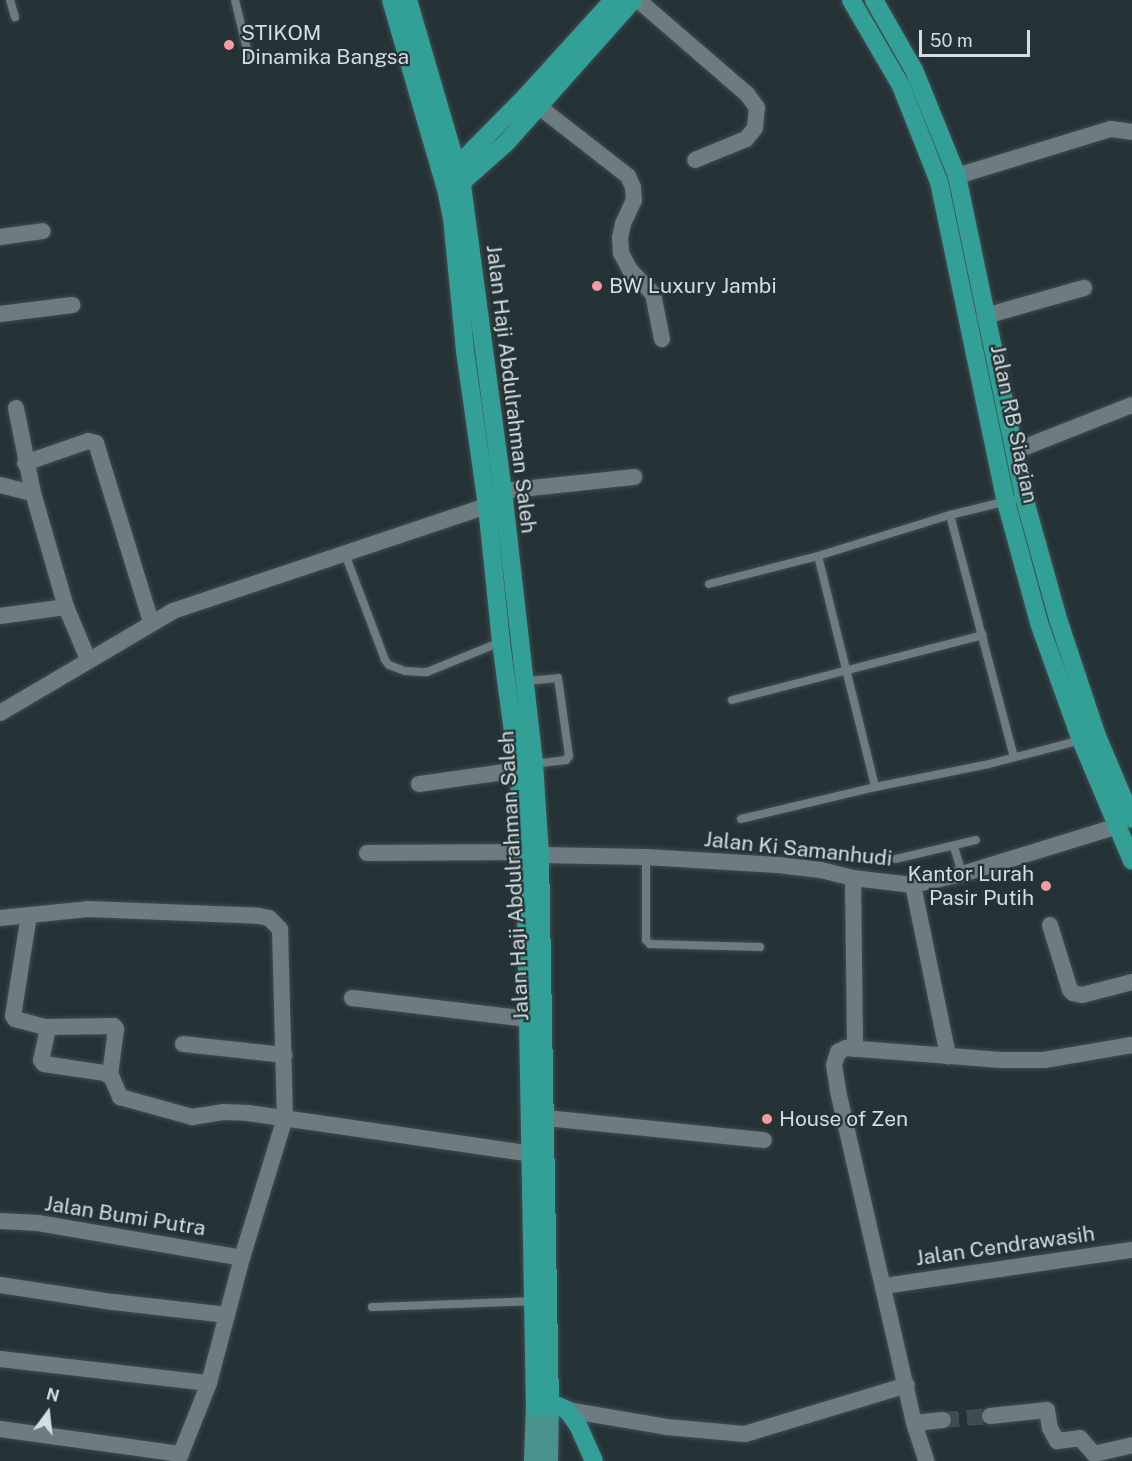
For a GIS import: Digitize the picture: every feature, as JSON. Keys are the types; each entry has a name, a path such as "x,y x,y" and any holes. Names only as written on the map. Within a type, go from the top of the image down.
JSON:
{"highway":[{"path":"391,0 449,169"},
{"path":"408,0 454,189 507,142 635,0"},
{"path":"449,169 527,95 613,0"},
{"name":"Jalan RB Siagian","path":"851,0 901,86 939,182 1006,502 1039,623 1081,740 1115,827 1132,861"},
{"name":"Jalan RB Siagian","path":"874,0 914,70 957,176 1024,497 1059,622 1097,736 1130,806"},
{"name":"Jalan Haji Abdulrahman Saleh","path":"454,189 502,491 501,642 526,767"},
{"name":"Jalan Haji Abdulrahman Saleh","path":"454,189 465,351 487,506 502,561 524,681 526,767 546,1118 542,1406"},
{"name":"Jalan Haji Abdulrahman Saleh","path":"532,854 527,1019 533,1301 542,1406"},
{"path":"542,1406 567,1410 578,1425 594,1461"}],"main road":[{"name":"Jalan Haji Abdulrahman Saleh","path":"533,1461 542,1406"},
{"name":"Jalan Haji Abdulrahman Saleh","path":"542,1406 549,1461"}],"street":[{"path":"635,0 747,94 757,108 755,128 746,139 695,160"},
{"path":"538,106 628,176 633,187 634,200 623,224 620,238 621,253 630,270 652,294 662,339"},
{"path":"957,176 1111,129 1132,132"},
{"path":"0,237 43,231"},
{"path":"985,316 1084,288"},
{"path":"0,314 72,305"},
{"path":"1015,451 1132,405"},
{"path":"16,408 33,494 66,607 88,659"},
{"path":"25,462 88,441 96,443 151,622"},
{"path":"502,491 634,477"},
{"path":"0,484 33,494"},
{"path":"0,713 172,610 487,506"},
{"path":"0,616 66,607"},
{"path":"420,784 526,767"},
{"name":"Jalan Ki Samanhudi","path":"367,853 646,857 778,865 821,870 853,878 913,885 962,874 1115,827"},
{"path":"853,878 855,1049"},
{"path":"913,885 948,1056"},
{"path":"0,918 88,909 269,918 280,929 282,937 285,1118 242,1258 209,1383 179,1457 0,1429"},
{"path":"29,915 13,1016 15,1019 47,1027 114,1026 116,1029 110,1076 120,1097 192,1117 223,1112 285,1118 531,1154"},
{"path":"1050,925 1070,990 1073,993 1082,995 1132,982"},
{"path":"352,998 527,1019"},
{"path":"47,1027 42,1062 110,1076"},
{"path":"183,1044 284,1055"},
{"path":"926,1461 914,1423 838,1090 834,1065 837,1053 846,1048 948,1056 1044,1060 1132,1045"},
{"path":"546,1118 764,1140"},
{"name":"Jalan Bumi Putra","path":"0,1221 38,1223 242,1258"},
{"name":"Jalan Cendrawasih","path":"884,1286 1132,1250"},
{"path":"0,1285 113,1302 227,1315"},
{"path":"0,1359 209,1383"},
{"path":"567,1410 667,1427 745,1434 907,1385"},
{"path":"990,1416 1047,1410 1050,1428 1057,1441 1080,1438 1094,1454 1132,1445"},
{"path":"914,1423 943,1420"}],"lane":[{"path":"10,0 15,17"},
{"path":"235,0 249,58"},
{"path":"709,584 818,556 950,515 1024,497"},
{"path":"950,515 1014,757"},
{"path":"345,554 385,660 390,665 405,671 427,672 501,642"},
{"path":"818,556 875,787"},
{"path":"732,700 983,635"},
{"path":"524,681 555,677 558,679 569,756 566,760 526,767"},
{"path":"741,819 1081,740"},
{"path":"896,859 976,840"},
{"path":"954,847 962,874"},
{"path":"646,857 646,940 650,944 760,947"},
{"path":"372,1306 533,1301"}],"tunnel":[{"path":"943,1420 990,1416"}],"place":[{"name":"STIKOM Dinamika Bangsa","path":"229,45"},
{"name":"BW Luxury Jambi","path":"597,286"},
{"name":"Kantor Lurah Pasir Putih","path":"1046,886"},
{"name":"House of Zen","path":"767,1119"}]}
